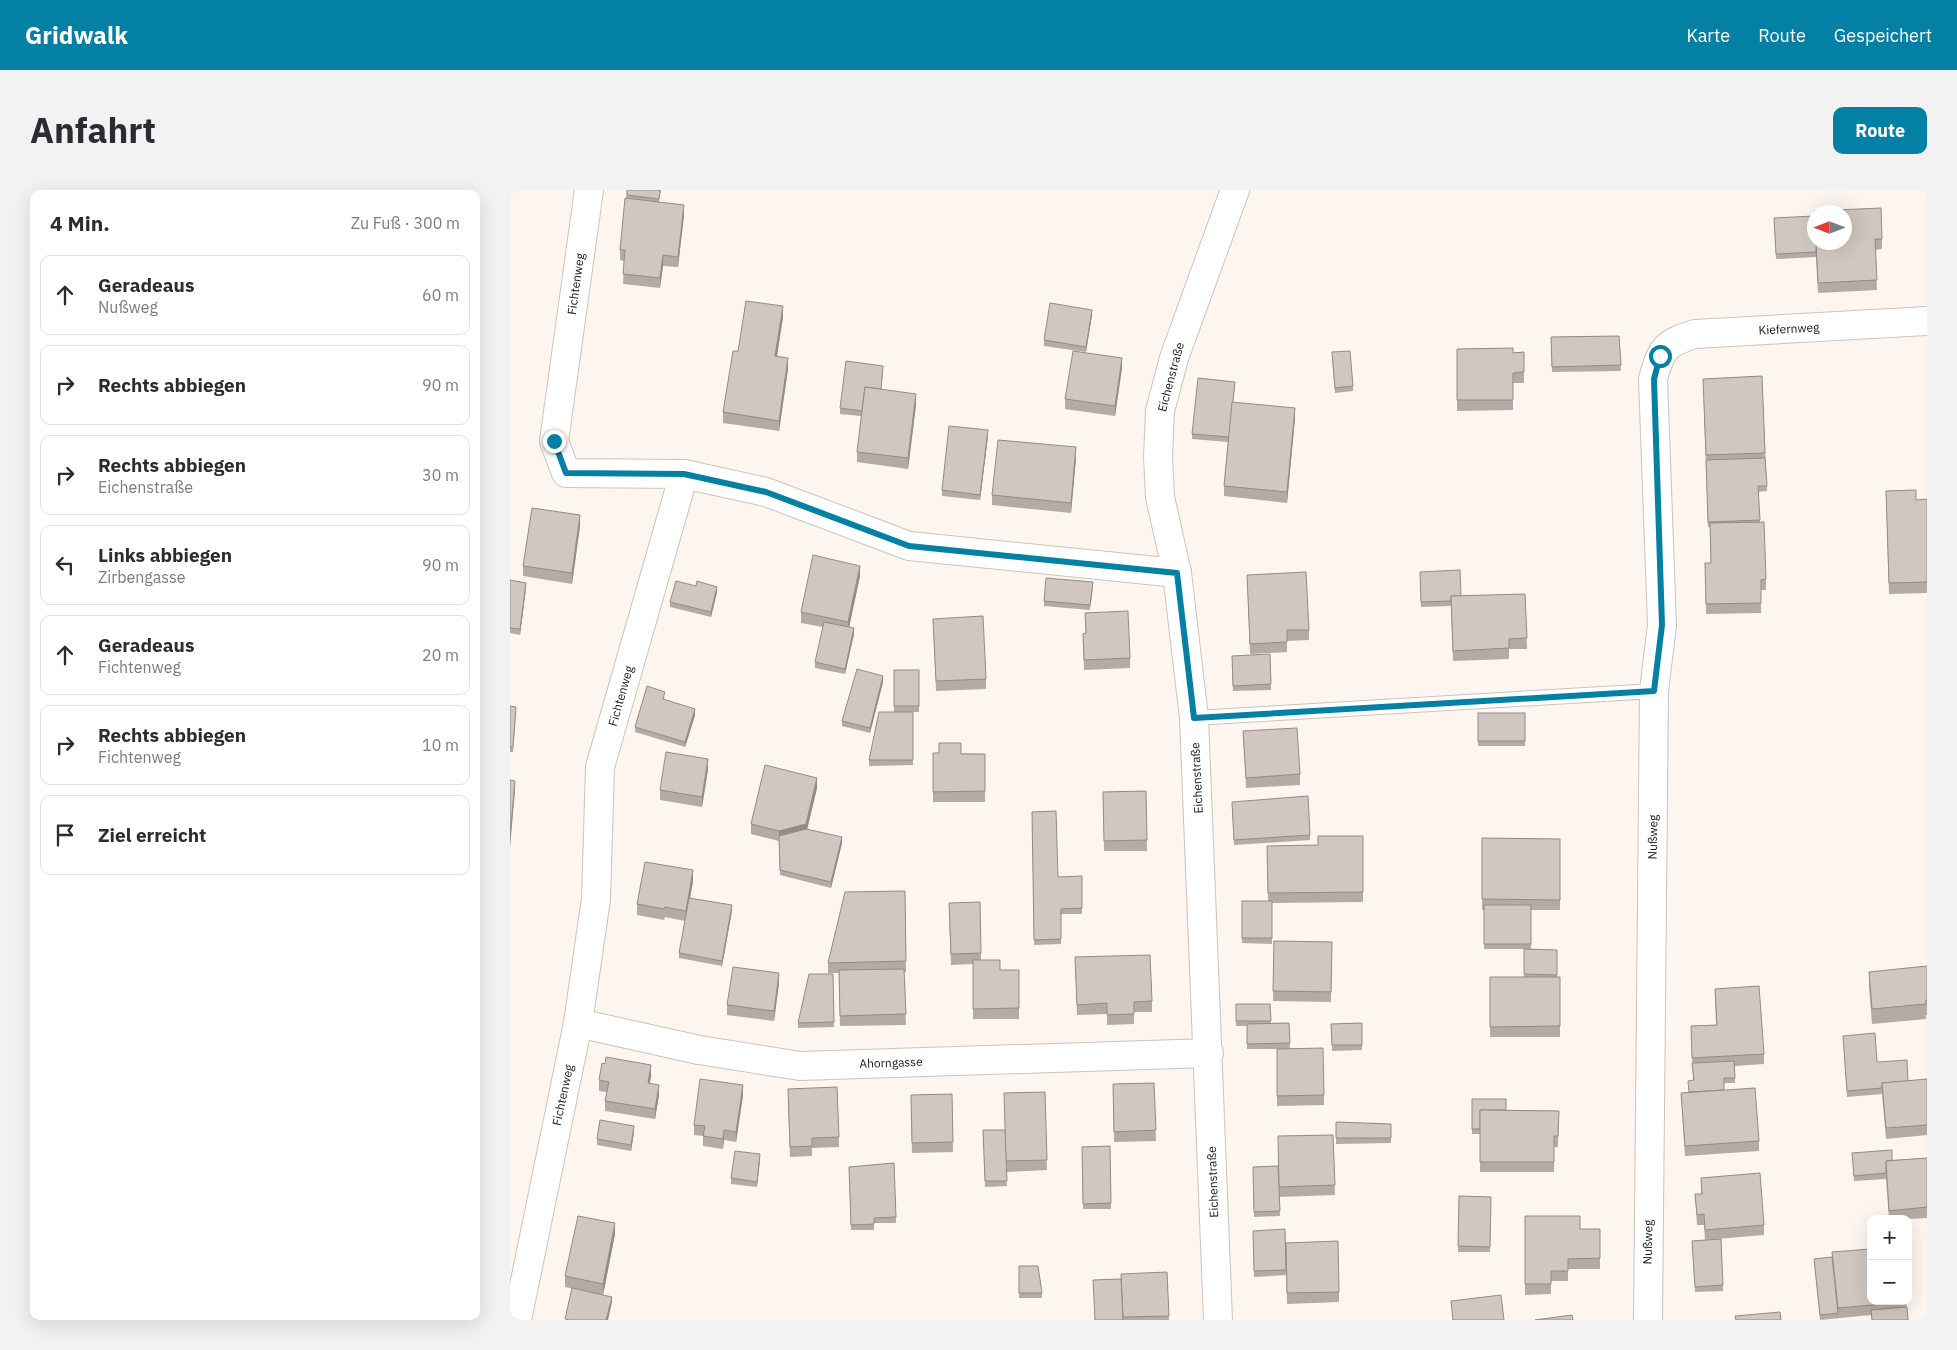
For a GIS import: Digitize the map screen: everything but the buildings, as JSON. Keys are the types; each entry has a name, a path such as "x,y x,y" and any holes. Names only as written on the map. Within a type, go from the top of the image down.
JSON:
{"street":[{"name":"Fichtenweg","path":"516,1320 578,1023 596,899 600,767 684,474 566,473 554,441 589,190"},
{"name":"Eichenstraße","path":"1218,1320 1209,1053 1194,718 1177,573 1160,497 1158,456 1160,411 1174,358 1235,190"},
{"name":"Kiefernweg","path":"1660,356 1674,340 1695,334 1927,321"},
{"name":"Nußweg","path":"1648,1320 1654,691 1662,625 1654,379 1660,356"},
{"path":"684,474 766,492 909,546 1177,573"},
{"name":"Ahorngasse","path":"578,1023 699,1050 800,1066 1209,1053"}],"lane":[{"path":"1194,718 1654,691"}],"route":[{"path":"554,441 566,473 684,474 766,492 909,546 1177,573 1194,718 1654,691 1662,625 1654,379 1660,356"}]}
